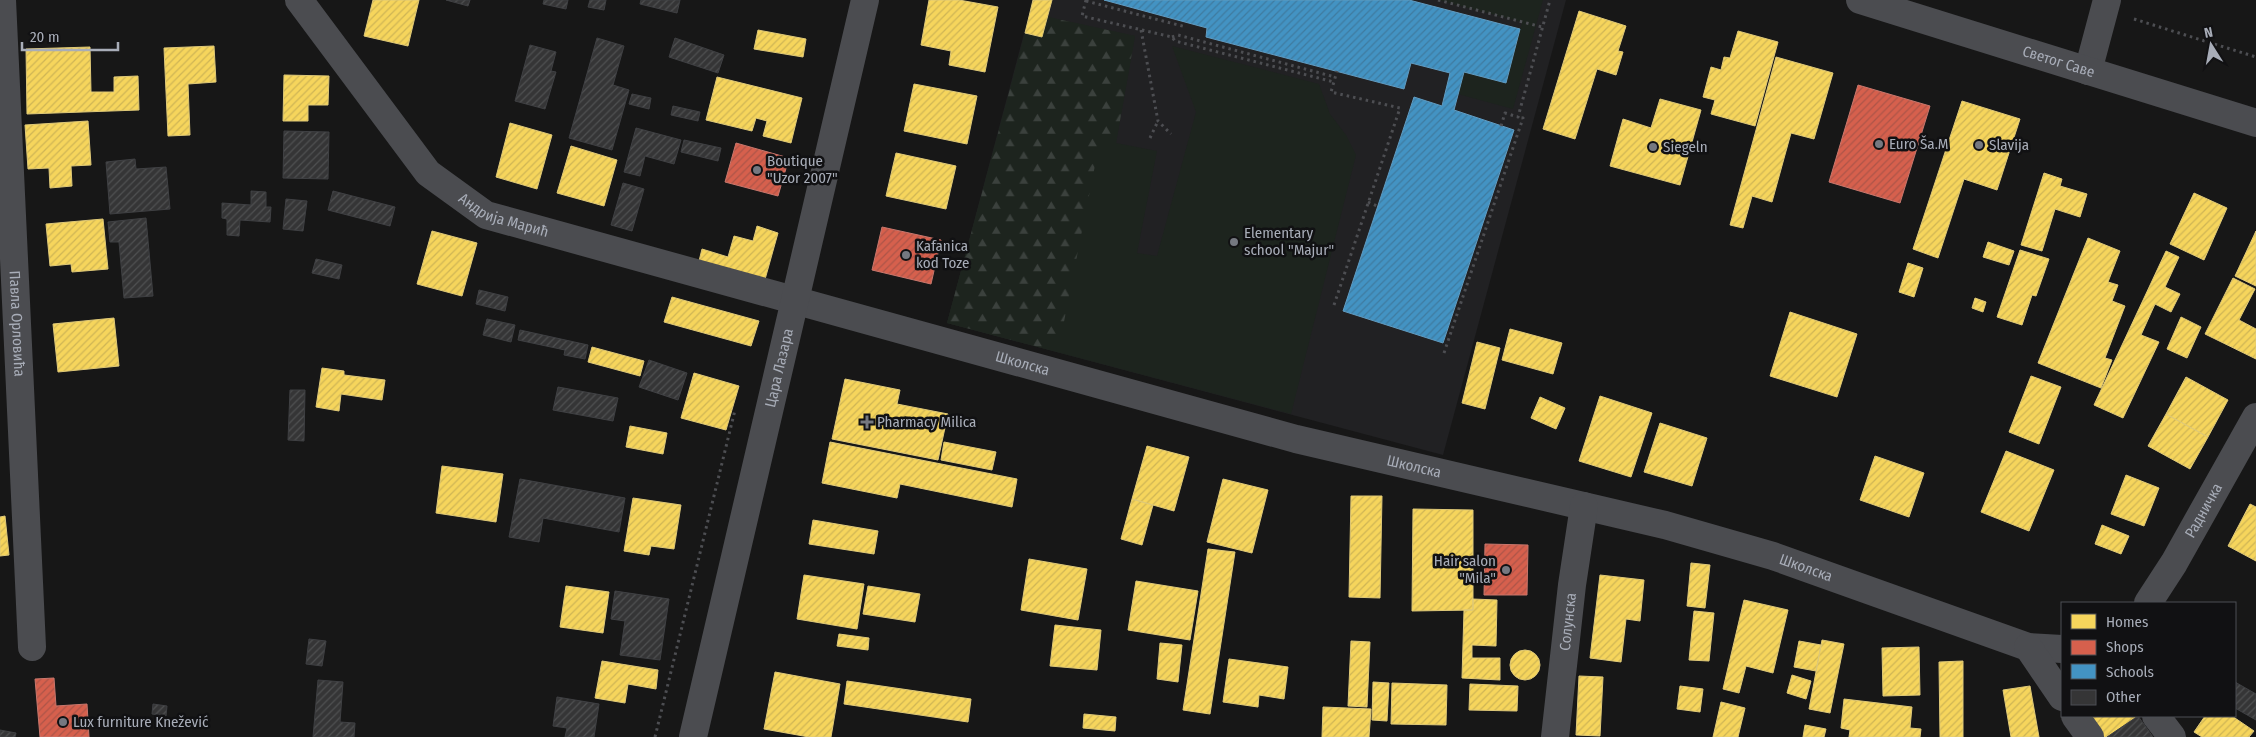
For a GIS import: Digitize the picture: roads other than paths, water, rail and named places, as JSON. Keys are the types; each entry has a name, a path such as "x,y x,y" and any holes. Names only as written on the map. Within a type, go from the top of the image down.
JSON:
{"street":[{"name":"Павла Орловића","path":"2,0 32,647"},
{"name":"Андрија Марић","path":"299,0 428,173 486,215 795,301"},
{"name":"Цара Лазара","path":"693,737 865,0"},
{"name":"Светог Саве","path":"1860,0 2256,122"},
{"path":"2088,71 2107,0"},
{"name":"Школска","path":"795,301 1296,439 1665,525 1773,556 2028,647"},
{"name":"Радничка","path":"2149,602 2174,563 2256,417"},
{"name":"Солунска","path":"1555,737 1572,586 1584,506"},
{"path":"2028,647 2061,648"},
{"path":"2028,647 2061,696"},
{"path":"2076,717 2090,737"},
{"path":"2157,717 2172,737"}],"place":[{"name":"Euro Ša.M","path":"1879,144"},
{"name":"Slavija","path":"1979,145"},
{"name":"Siegeln","path":"1653,147"},
{"name":"Boutique \"Uzor 2007\"","path":"757,170"},
{"name":"Elementary school \"Majur\"","path":"1234,242"},
{"name":"Kafanica kod Toze","path":"906,255"},
{"name":"Pharmacy Milica","path":"867,422"},
{"name":"Hair salon \"Mila\"","path":"1506,570"},
{"name":"Lux furniture Knežević","path":"63,722"}]}
